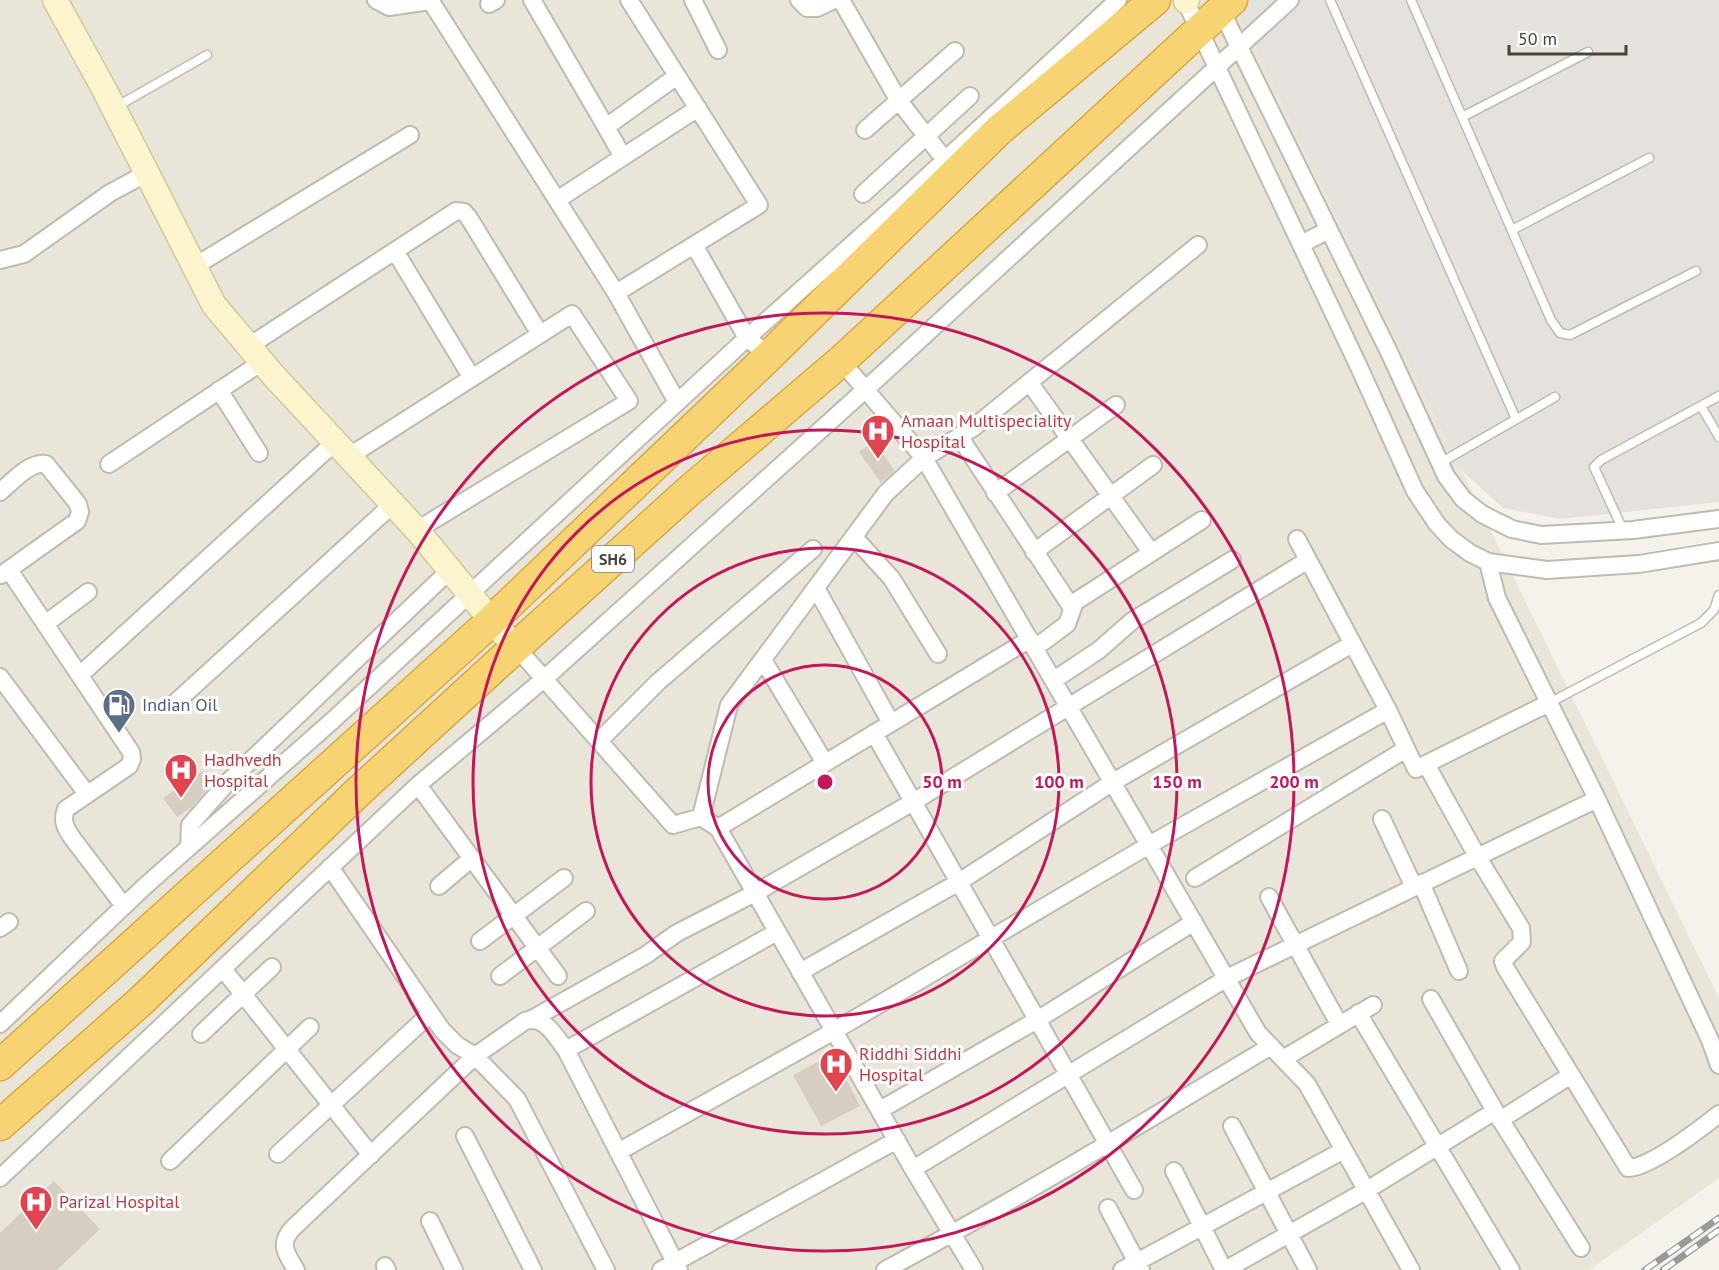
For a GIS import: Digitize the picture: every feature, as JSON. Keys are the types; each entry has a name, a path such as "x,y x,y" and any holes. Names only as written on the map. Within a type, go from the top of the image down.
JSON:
{"highway":[{"path":"0,1065 491,620 758,347 1000,129 1155,0"},
{"name":"SH6","path":"0,1125 141,1001 358,792 516,647 690,490 841,361 1204,7"}],"street":[{"path":"55,0 114,109 214,305 255,354 417,530 491,620 673,825 701,817 718,828 974,1270"},
{"path":"376,0 389,7 430,0 616,293 677,402"},
{"path":"532,0 623,158"},
{"path":"616,293 759,205 629,0"},
{"path":"693,0 718,50"},
{"path":"799,0 807,8 817,8 834,0"},
{"path":"842,0 899,101 945,160"},
{"path":"0,1024 124,906 332,721 677,402 758,347 945,160 1118,0"},
{"path":"0,1178 418,785 544,679 866,389 1290,0"},
{"path":"1204,7 1240,47 1446,476 1463,499 1482,514 1512,529 1541,535 1623,530 1719,519"},
{"path":"1204,7 1217,68 1416,491 1437,524 1451,539 1470,553 1488,561 1547,570 1639,564 1719,551"},
{"path":"865,130 955,51"},
{"path":"606,127 677,76"},
{"path":"863,194 970,96"},
{"path":"557,201 698,108"},
{"path":"195,266 410,135"},
{"path":"0,260 24,254 110,193 147,173"},
{"path":"109,464 219,390 255,354 394,251 456,211 464,212 540,334"},
{"path":"1301,244 1329,230"},
{"path":"694,245 758,347"},
{"path":"701,817 729,705 886,493 924,458 973,428 1198,245"},
{"path":"394,251 472,378"},
{"path":"80,675 342,450 472,378 572,314 629,401 417,530"},
{"path":"841,361 924,458 1258,1033 1306,1084 1411,1270"},
{"path":"1029,382 1152,552"},
{"path":"219,390 259,453"},
{"path":"995,493 1116,405"},
{"path":"959,436 1072,608"},
{"path":"0,492 40,463 46,464 78,504 80,512 77,521 4,573 45,624 131,752 132,759 129,766 66,809 63,817 66,827 124,906"},
{"path":"1034,552 1153,465"},
{"path":"175,703 393,504"},
{"path":"718,828 891,723 1067,624 1075,602 1202,520"},
{"path":"854,537 892,579 938,654"},
{"path":"1297,539 1388,710 1416,769 1549,703"},
{"path":"599,741 658,682 813,549"},
{"path":"1054,680 1099,650 1132,621 1232,560"},
{"path":"296,1270 284,1244 286,1236 475,1056 525,1021 646,955 677,933 755,893 913,802 1308,560"},
{"path":"1488,561 1497,598 1597,799 1710,1040 1719,1065"},
{"path":"189,847 190,825 227,783 450,570"},
{"path":"816,588 891,723"},
{"path":"45,624 88,592"},
{"path":"800,972 959,882 1113,782 1352,644"},
{"path":"763,660 825,763"},
{"path":"0,676 87,794"},
{"path":"618,1152 834,1030 1149,845 1388,710"},
{"path":"874,733 1134,1190"},
{"path":"1195,878 1406,749"},
{"path":"1426,764 1477,856 1521,928 1522,942 1503,961 1505,967 1628,1168 1643,1164 1695,1133 1719,1114"},
{"path":"418,785 558,976"},
{"path":"914,1168 1227,978 1597,799"},
{"path":"1382,819 1459,971"},
{"path":"439,886 472,858"},
{"path":"330,867 450,1040 475,1056 517,1099 606,1270"},
{"path":"480,941 564,878"},
{"path":"1269,897 1339,1024"},
{"path":"500,976 586,912"},
{"path":"880,1110 1037,1020 1194,922"},
{"path":"566,1050 777,932"},
{"path":"201,1034 272,967"},
{"path":"223,969 371,1155"},
{"path":"1431,999 1497,1115 1581,1248"},
{"path":"1283,1059 1373,1005"},
{"path":"1358,1013 1511,1270"},
{"path":"278,1154 430,1014"},
{"path":"532,1019 547,1025 566,1050 618,1152 672,1268 897,1140"},
{"path":"170,1161 310,1027"},
{"path":"887,1269 1108,1144 1271,1046"},
{"path":"1174,1171 1202,1226 1233,1268 1437,1148 1571,1075"},
{"path":"1232,1126 1308,1270"},
{"path":"465,1136 533,1270"},
{"path":"1122,1270 1139,1266 1202,1226 1344,1150"},
{"path":"1108,1208 1139,1266"},
{"path":"430,1221 454,1270"}],"lane":[{"path":"1330,0 1516,419"},
{"path":"1413,1 1551,320 1560,333 1570,334 1696,272"},
{"path":"1462,117 1588,51"},
{"path":"114,109 207,55"},
{"path":"1512,230 1649,158"},
{"path":"1623,530 1594,467 1601,460 1719,396"},
{"path":"1440,463 1555,397"},
{"path":"1701,406 1719,437"},
{"path":"1549,703 1701,623 1714,610 1719,596"}],"shaded area":[{"path":"0,0 1232,0 1719,998 1719,1178 1589,1270 0,1270"},
{"path":"1232,0 1719,0 1719,502 1560,519 1503,508 1461,470"}],"building":[{"path":"874,441 895,471 881,483 859,452"},
{"path":"202,771 211,785 192,807 177,817 163,798"},
{"path":"833,1054 860,1106 821,1126 793,1075"},
{"path":"54,1181 100,1229 57,1270 0,1270 0,1233"}],"railway":[{"path":"1645,1270 1719,1218"},
{"path":"1663,1270 1719,1230"}],"place":[{"name":"Amaan Multispeciality Hospital","path":"878,460"},
{"name":"Indian Oil","path":"119,734"},
{"name":"Hadhvedh Hospital","path":"181,799"},
{"name":"Riddhi Siddhi Hospital","path":"836,1093"},
{"name":"Parizal Hospital","path":"36,1231"}]}
